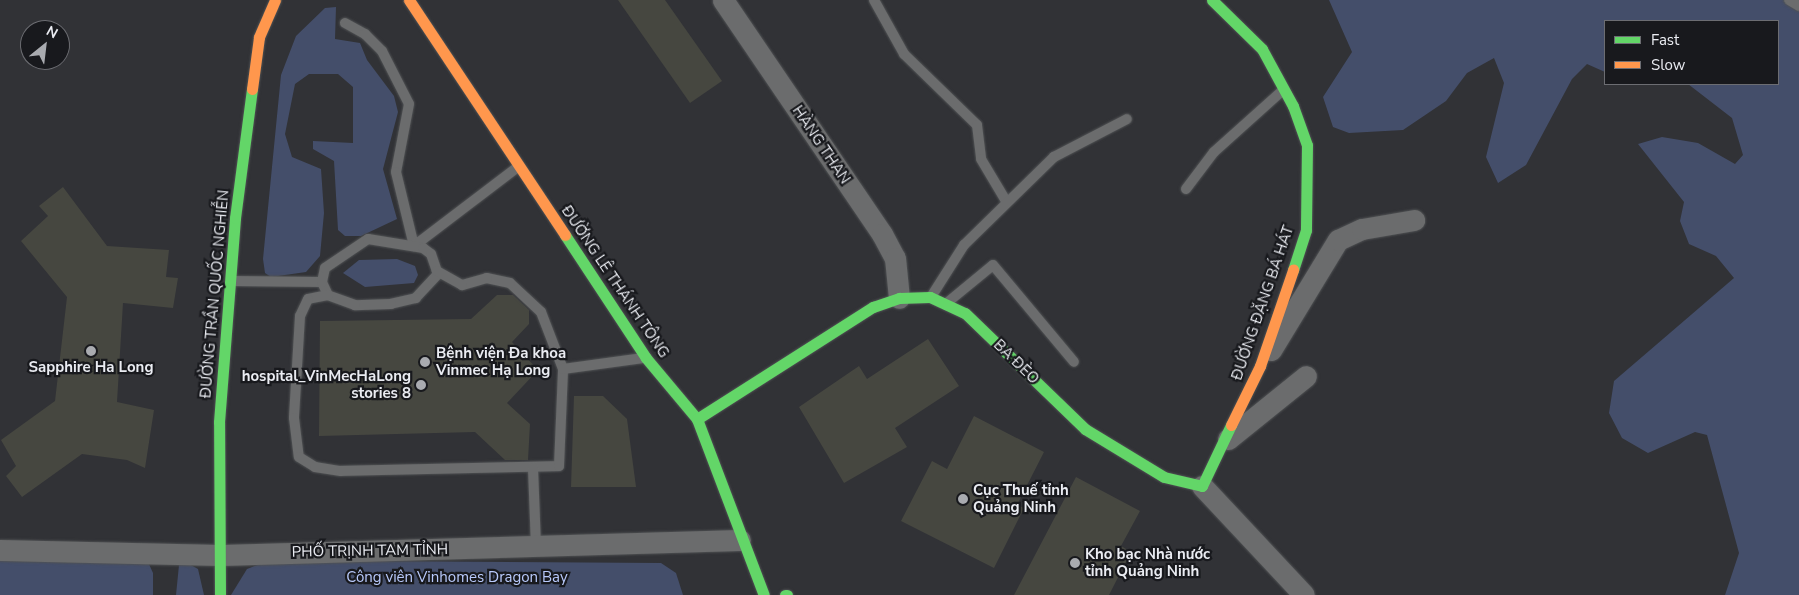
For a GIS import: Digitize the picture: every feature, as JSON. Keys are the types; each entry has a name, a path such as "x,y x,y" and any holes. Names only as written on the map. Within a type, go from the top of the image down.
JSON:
{"street":[{"name":"ĐƯỜNG TRẦN QUỐC NGHIỄN","path":"220,595 219,422 230,281 252,78 259,37 275,0"},
{"name":"ĐƯỜNG LÊ THÁNH TÔNG","path":"409,0 646,358 697,419 740,540 764,595"},
{"name":"HÀNG THAN","path":"723,0 882,234 895,258 899,298"},
{"name":"ĐƯỜNG ĐẶNG BÁ HÁT","path":"1202,486 1260,366 1306,230 1307,145 1284,89 1262,49 1212,0"},
{"path":"1260,366 1298,311 1338,240 1362,229 1414,220"},
{"name":"BA ĐÈO","path":"697,419 789,365 873,307 899,298 930,297 965,313 1085,429 1164,477 1202,486"},
{"path":"1223,444 1306,376"},
{"path":"1202,486 1304,595"},
{"name":"PHỐ TRỊNH TAM TỈNH","path":"0,550 221,555 740,540"}],"lane":[{"path":"874,0 904,54 977,125 981,159 1006,201"},
{"path":"1789,0 1799,6"},
{"path":"345,24 365,34 382,51 409,104 396,172 414,246"},
{"path":"1186,190 1214,152 1284,89"},
{"path":"930,297 964,245 1006,201 1054,157 1127,119"},
{"path":"414,246 519,166"},
{"path":"328,295 322,282 325,268 334,260 368,239 414,246 431,254 437,271 431,286 408,300 355,305 328,295 308,299 300,316 294,418 299,457 315,467 341,471 559,466 563,369 541,312 510,283 487,278 462,285 437,271"},
{"path":"945,304 993,265 1074,362"},
{"path":"230,281 322,282"},
{"path":"563,369 646,358"},
{"path":"533,468 536,547"}],"green space":[{"path":"1329,0 1799,0 1799,595 1725,595 1739,553 1707,435 1695,432 1648,453 1622,438 1609,413 1614,381 1734,278 1716,256 1689,244 1680,221 1684,202 1638,144 1662,137 1698,143 1735,164 1743,155 1732,118 1689,85 1779,85 1779,20 1604,20 1604,72 1587,64 1572,79 1526,165 1498,183 1486,157 1504,83 1494,58 1467,73 1446,101 1403,130 1349,133 1333,127 1323,97 1352,52"},
{"path":"336,7 335,39 360,43 367,60 394,96 398,112 383,169 397,219 361,236 345,236 338,230 334,161 313,149 313,141 353,143 353,87 338,74 309,74 295,84 285,134 292,157 321,169 324,213 320,256 306,272 271,277 265,273 263,259 281,75 296,36 325,8"},
{"path":"397,259 415,266 418,275 414,283 365,287 343,273 359,260"},
{"path":"0,561 148,562 153,573 153,595 0,595"},
{"name":"Công viên Vinhomes Dragon Bay","path":"265,562 661,563 676,573 683,595 231,595 247,569"},
{"path":"189,564 198,569 204,595 176,595 179,565"}],"building":[{"path":"618,0 665,0 722,81 690,103"},
{"name":"Sapphire Ha Long","path":"63,187 107,246 169,250 166,277 178,278 173,308 123,303 117,402 154,410 145,468 127,460 82,454 22,497 6,476 16,466 1,440 55,401 67,297 21,241 48,216 39,206"},
{"name":"hospital_VinMecHaLong stories 8","path":"497,295 513,295 529,310 529,324 512,342 538,370 507,403 530,424 528,460 505,460 475,432 319,436 320,321 471,319"},
{"path":"928,339 959,386 895,428 907,447 844,483 799,407 859,366 867,379"},
{"path":"574,396 603,396 627,419 636,487 571,487"},
{"path":"974,416 1044,452 1017,505 1024,508 994,568 901,521 932,461 947,469"},
{"path":"1076,477 1140,511 1121,546 1131,552 1109,595 1014,595"}],"traffic: fast":[{"path":"1212,0 1262,49 1293,106 1307,145 1306,230 1293,270"},
{"path":"220,595 219,422 235,218 252,89"},
{"path":"565,235 646,358 697,419 764,595"},
{"path":"697,419 873,307 899,298 930,297 965,313 1085,429 1164,477 1202,486 1231,425"}],"traffic: slow":[{"path":"252,89 259,37 275,0"},
{"path":"409,0 565,235"},
{"path":"1231,425 1260,366 1293,270"}],"place":[{"name":"Sapphire Ha Long","path":"91,351"},
{"name":"Bệnh viện Đa khoa Vinmec Hạ Long","path":"425,362"},
{"name":"hospital_VinMecHaLong stories 8","path":"421,385"},
{"name":"Cục Thuế tỉnh Quảng Ninh","path":"963,499"},
{"name":"Kho bạc Nhà nước tỉnh Quảng Ninh","path":"1075,563"}]}
